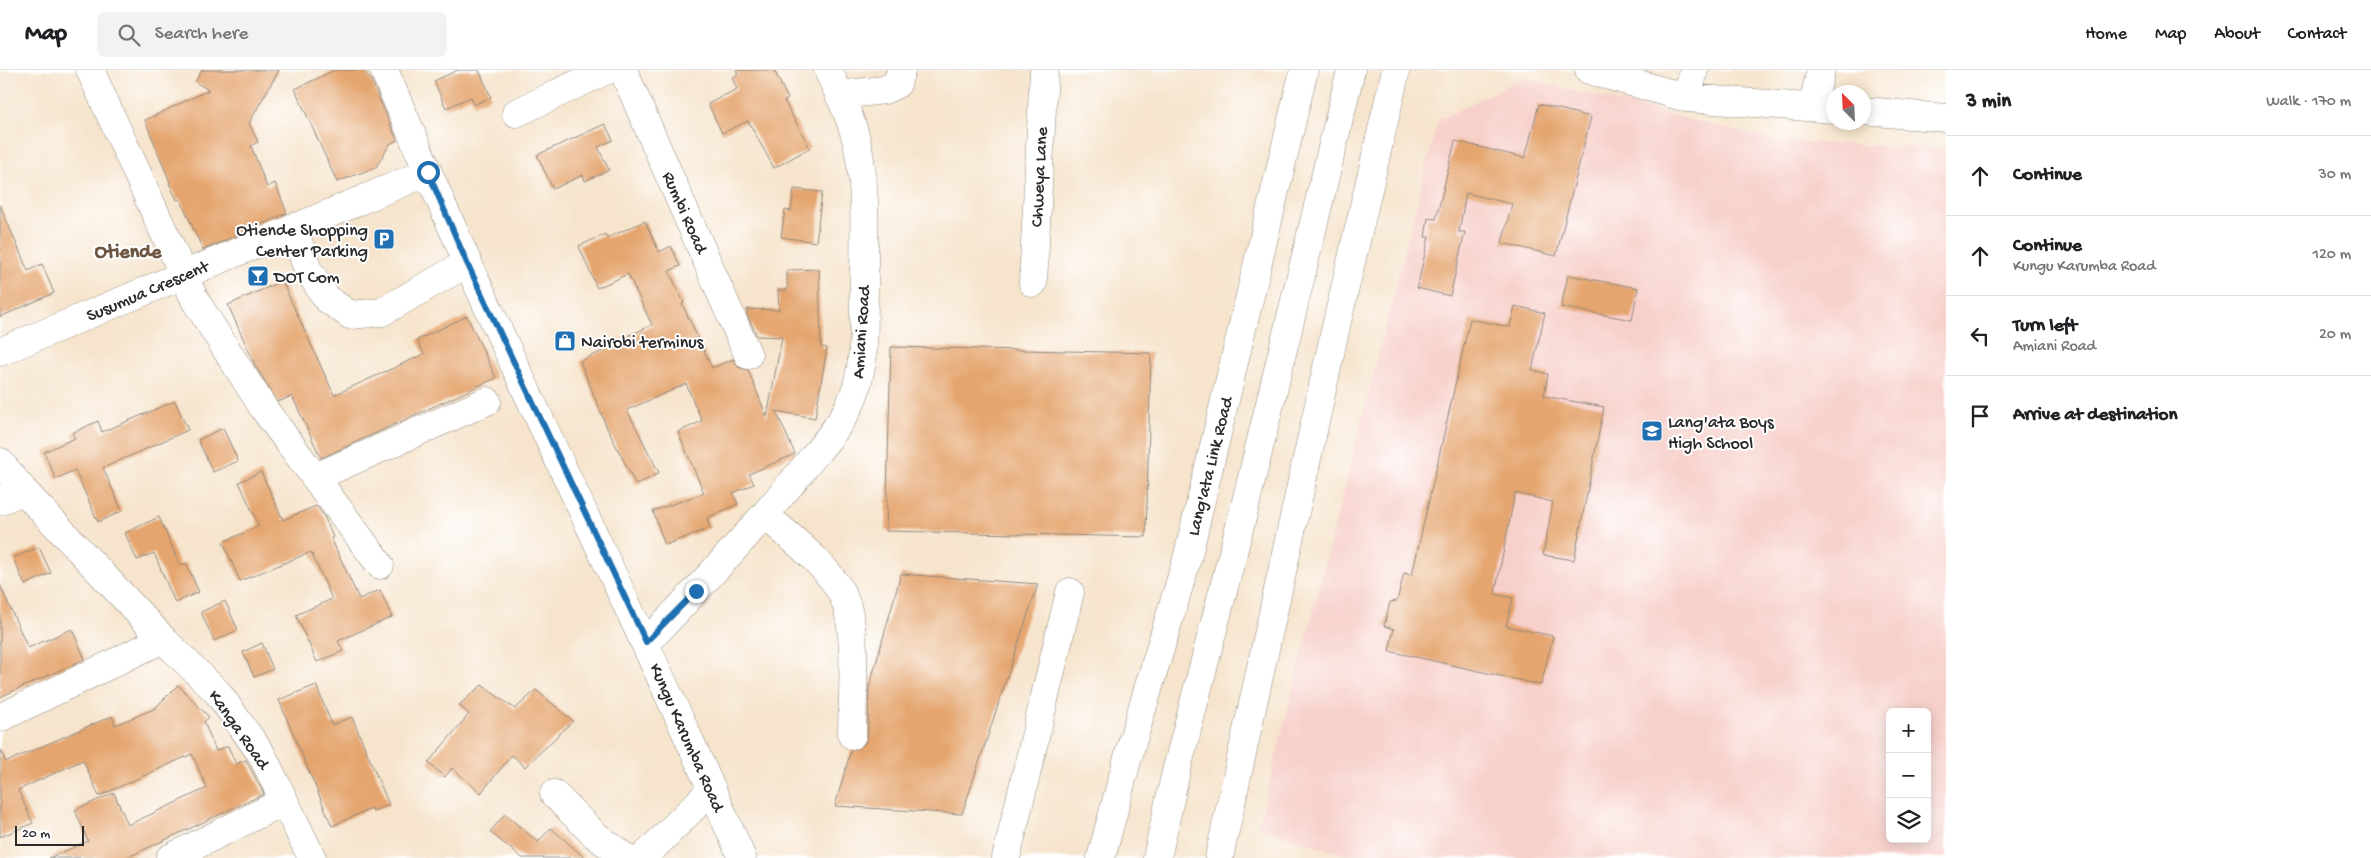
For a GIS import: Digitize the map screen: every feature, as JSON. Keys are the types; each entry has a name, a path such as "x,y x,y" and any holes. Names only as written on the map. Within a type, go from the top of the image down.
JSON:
{"street":[{"path":"90,70 195,300 224,349 264,409 380,565"},
{"name":"Kungu Karumba Road","path":"384,70 467,263 646,642 742,858"},
{"path":"516,113 607,70"},
{"name":"Rumbi Road","path":"623,70 748,355"},
{"name":"Amiani Road","path":"646,642 764,515 840,423 853,397 860,372 864,297 862,195 858,148 848,116 828,70"},
{"path":"839,95 884,90 897,84 901,70"},
{"name":"Chweya Lane","path":"1032,284 1044,70"},
{"name":"Lang'ata Link Road","path":"1101,858 1130,746 1187,559 1304,70"},
{"path":"1157,858 1175,776 1243,514 1351,70"},
{"path":"1219,858 1337,322 1396,70"},
{"path":"1589,70 1687,98 1823,108 1821,70"},
{"path":"1687,98 1694,70"},
{"path":"1871,113 1946,118"},
{"name":"Susumua Crescent","path":"0,352 183,276 293,227 428,172"},
{"path":"293,227 308,270 327,299 350,315 382,312 467,263"},
{"path":"316,477 486,401"},
{"name":"Kanga Road","path":"0,462 11,496 218,693 262,755 283,802 312,858"},
{"path":"764,515 812,556 843,595 851,626 852,735"},
{"path":"1006,858 1070,592"},
{"path":"0,718 163,639"},
{"path":"643,858 712,788"},
{"path":"554,794 595,835 626,858"},
{"path":"170,858 283,802"}],"shaded area":[{"name":"Lang'ata Boys High School","path":"1523,78 1776,141 1946,149 1946,858 1354,858 1258,827 1438,120"}],"building":[{"path":"202,70 279,70 249,123 258,142 251,146 267,187 275,183 287,213 203,250 180,199 177,200 169,183 145,120 209,90 195,82"},
{"path":"335,70 364,70 371,80 397,140 390,144 376,167 337,182 295,89"},
{"path":"458,70 479,70 491,97 474,105 471,97 446,108 434,81"},
{"path":"736,70 774,70 788,99 784,101 810,148 774,168 748,121 722,133 708,104 737,89 732,78 738,74"},
{"path":"1539,104 1591,117 1556,256 1502,243 1512,204 1466,193 1459,232 1465,232 1450,296 1417,288 1429,237 1425,237 1428,218 1436,219 1455,141 1525,158"},
{"path":"605,124 613,140 598,147 609,170 585,181 583,175 553,189 537,155"},
{"path":"794,189 822,192 816,242 781,237 785,210 791,211"},
{"path":"0,205 28,271 42,264 54,293 0,317"},
{"path":"645,221 659,252 671,246 680,266 669,271 712,368 733,359 738,367 748,370 767,417 782,337 757,336 747,314 747,309 779,310 778,290 787,290 787,270 819,269 821,347 827,348 815,418 776,411 795,454 749,474 754,484 733,493 738,504 707,518 710,528 665,545 653,511 704,493 678,432 702,421 686,384 627,410 659,473 636,485 607,428 580,361 607,349 605,346 652,325 628,274 597,288 579,246 605,234 607,238"},
{"path":"1568,275 1638,288 1632,320 1561,307"},
{"path":"282,281 334,395 424,354 417,340 467,316 496,378 321,458 292,396 278,402 256,367 228,305"},
{"path":"1515,306 1545,313 1532,370 1548,374 1544,396 1604,407 1574,560 1543,555 1553,502 1515,493 1495,594 1513,598 1506,626 1553,636 1541,685 1389,651 1394,629 1384,626 1390,602 1397,601 1404,573 1412,575 1470,319 1510,327"},
{"path":"891,347 1151,353 1146,537 886,531"},
{"path":"175,401 188,430 103,468 122,511 98,522 75,470 56,479 44,452 75,438 72,433 98,421 102,432"},
{"path":"223,428 238,461 213,472 198,440"},
{"path":"261,472 283,520 316,506 324,516 333,537 331,538 359,599 380,590 392,617 338,641 343,651 317,662 296,615 332,599 311,552 240,581 223,542 259,526 239,482"},
{"path":"159,517 180,565 186,563 199,592 175,603 154,553 137,560 125,533"},
{"path":"39,547 51,573 25,585 13,558"},
{"path":"901,574 1038,584 962,814 835,806 851,750 860,748 868,736 869,688"},
{"path":"0,585 28,648 72,629 85,659 0,697"},
{"path":"225,601 238,630 214,641 201,612"},
{"path":"262,643 273,669 254,677 243,652"},
{"path":"178,685 209,717 204,722 216,751 228,746 236,764 246,760 264,794 126,858 49,858 88,841 75,810 114,793 128,825 207,788 192,754 99,796 83,760 18,790 33,823 0,837 0,748 6,762 112,716 115,725 154,709"},
{"path":"316,685 332,725 352,717 389,805 373,811 372,808 332,826 279,700"},
{"path":"482,685 515,709 536,690 573,721 525,767 512,755 481,793 452,768 445,777 428,763 469,714 459,705"},
{"path":"505,814 538,842 551,828 585,858 522,858 490,832"}],"place":[{"name":"Otiende Shopping Center Parking","path":"384,239"},
{"name":"DOT Com","path":"258,276"},
{"name":"Nairobi terminus","path":"565,341"},
{"name":"Lang'ata Boys High School","path":"1652,431"}],"district":[{"name":"Otiende","path":"128,250"}],"route":[{"path":"428,172 467,263 576,498 646,642 696,591"}]}
